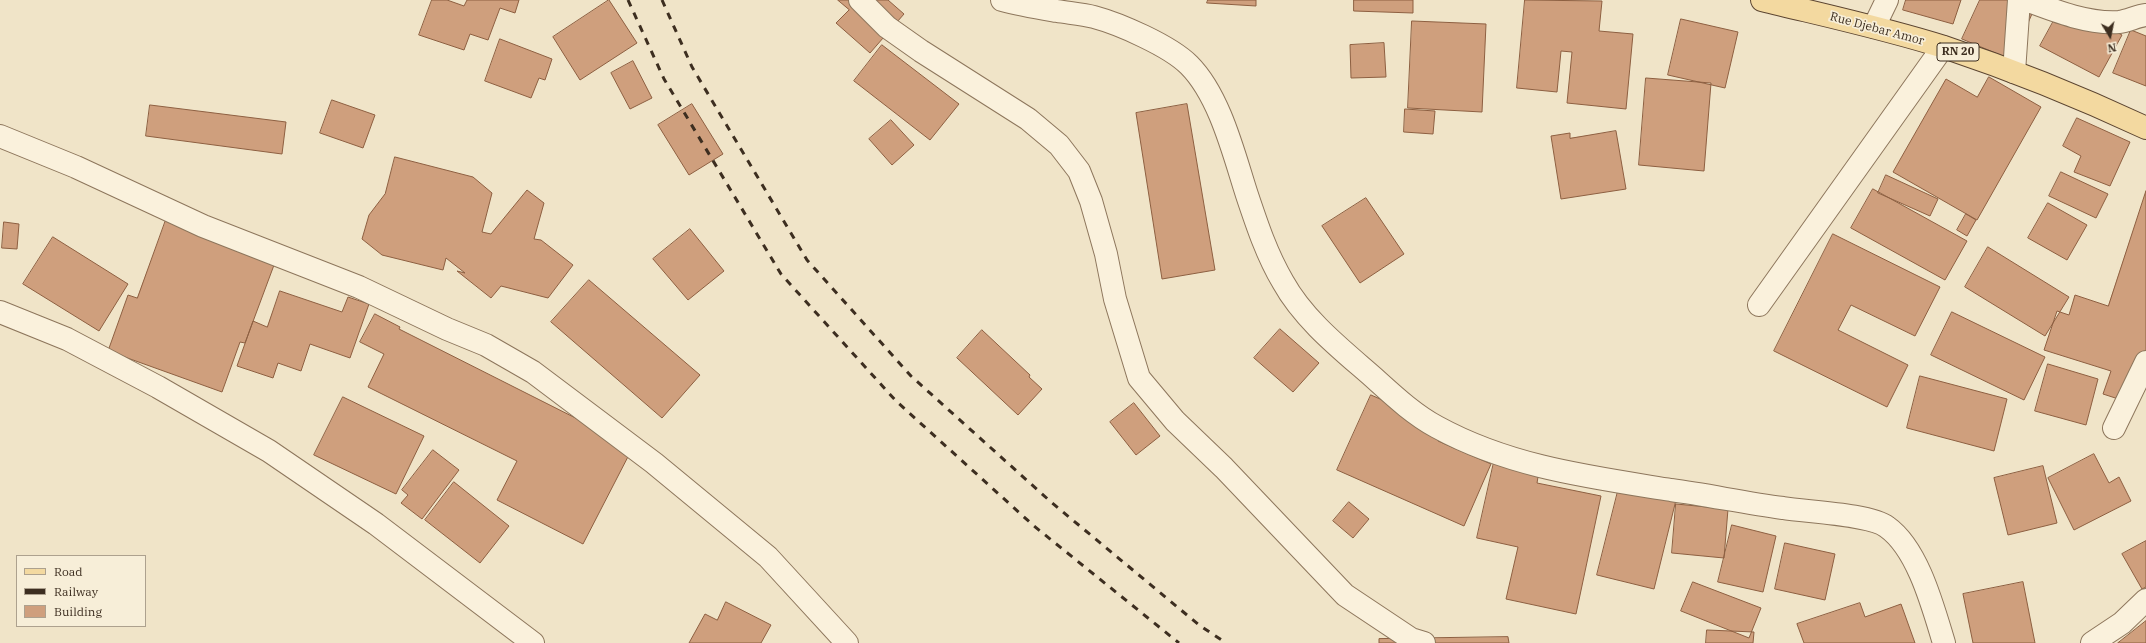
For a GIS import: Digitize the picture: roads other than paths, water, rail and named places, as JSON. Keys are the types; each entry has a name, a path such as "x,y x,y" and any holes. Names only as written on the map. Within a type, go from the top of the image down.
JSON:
{"main road":[{"name":"Rue Djebar Amor","path":"1762,0 1874,27 1943,47 2066,92 2146,128"}],"street":[{"path":"860,0 888,27 920,51 1028,119 1059,145 1079,171 1091,201 1106,254 1115,300 1139,378 1175,421 1224,468 1345,595 1411,639 1424,643"},
{"path":"1002,0 1031,7 1095,17 1142,36 1171,51 1190,65 1206,87 1217,110 1236,157 1265,245 1284,284 1327,337 1400,401 1428,422 1464,442 1515,461 1604,479 1782,508 1860,518 1885,524 1901,540 1918,569 1944,643"},
{"path":"1874,27 1887,0"},
{"path":"2014,72 2019,0"},
{"path":"2026,0 2050,9 2098,22 2121,22 2146,15"},
{"path":"1759,305 1943,47"},
{"path":"0,136 76,167 203,226 359,287 447,329 486,345 532,372 654,463 768,557 848,643"},
{"path":"0,312 67,339 158,387 269,451 376,524 533,643"},
{"path":"2114,428 2146,362"},
{"path":"2092,643 2122,623 2146,600"}],"railway":[{"path":"628,0 664,79 781,274 896,401 1034,526 1179,643"},
{"path":"662,0 692,67 807,260 911,376 1051,502 1199,625 1226,643"}]}
